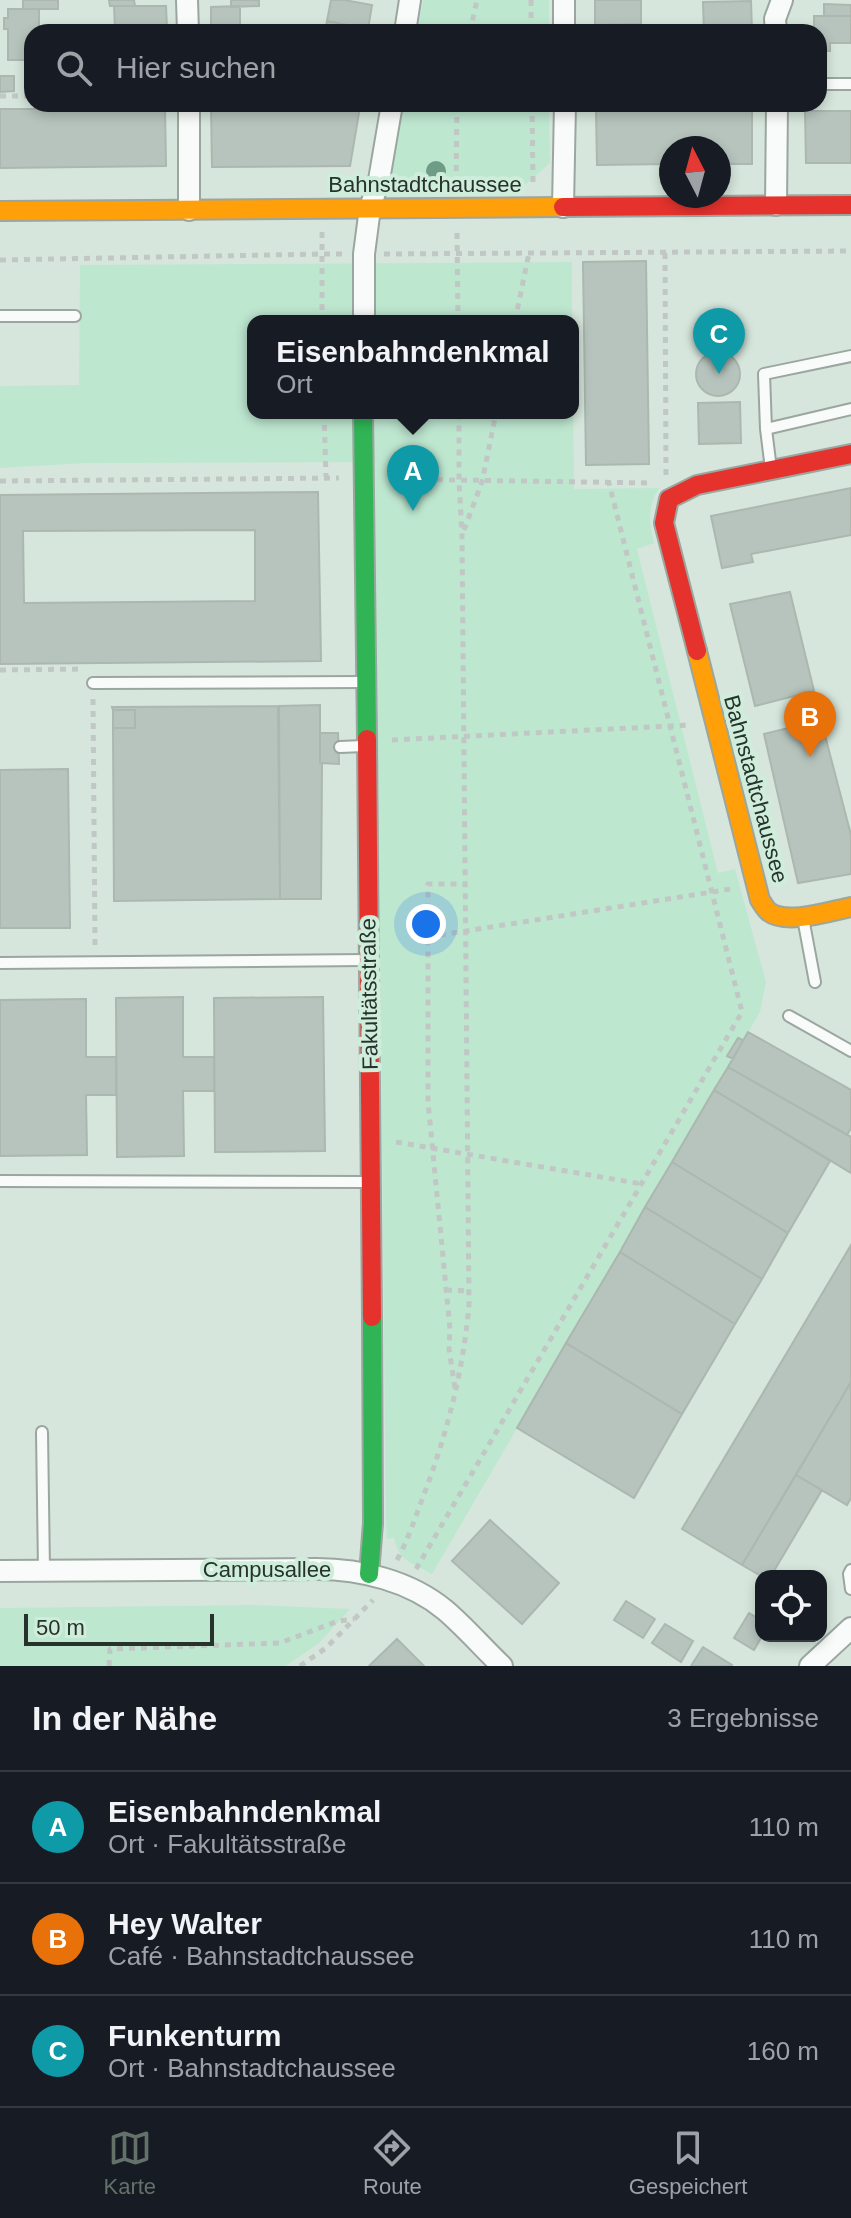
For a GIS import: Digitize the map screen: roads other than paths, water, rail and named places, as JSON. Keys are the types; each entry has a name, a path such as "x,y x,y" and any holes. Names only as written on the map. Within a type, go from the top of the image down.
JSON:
{"street":[{"path":"187,0 188,24"},
{"path":"406,24 410,0"},
{"path":"564,0 564,24"},
{"path":"775,24 782,0"},
{"path":"189,112 189,210"},
{"path":"364,315 364,254 370,208 379,180 391,112"},
{"path":"563,207 565,112"},
{"path":"776,205 777,112"},
{"name":"Bahnstadtchaussee","path":"0,211 851,205"},
{"name":"Fakultätsstraße","path":"363,419 373,1523 387,1581"},
{"name":"Bahnstadtchaussee","path":"803,916 782,917 768,911 760,900 664,523 669,499 697,485 851,454"},
{"path":"803,916 851,907"},
{"name":"Campusallee","path":"0,1571 342,1569 387,1581 424,1596 444,1610 502,1666"},
{"path":"810,1666 851,1628"}],"lane":[{"path":"827,84 851,84"},
{"path":"0,316 75,316"},
{"path":"771,471 764,374 851,356"},
{"path":"766,429 851,409"},
{"path":"93,683 365,682"},
{"path":"340,747 366,744"},
{"path":"803,916 815,982"},
{"path":"0,963 369,960"},
{"path":"789,1016 851,1051"},
{"path":"0,1181 372,1182"},
{"path":"42,1432 44,1570"},
{"path":"851,1570 851,1589"}],"place":[{"name":"Funkenturm","path":"719,374"},
{"name":"Eisenbahndenkmal","path":"413,511"},
{"name":"Hey Walter","path":"810,757"}]}
